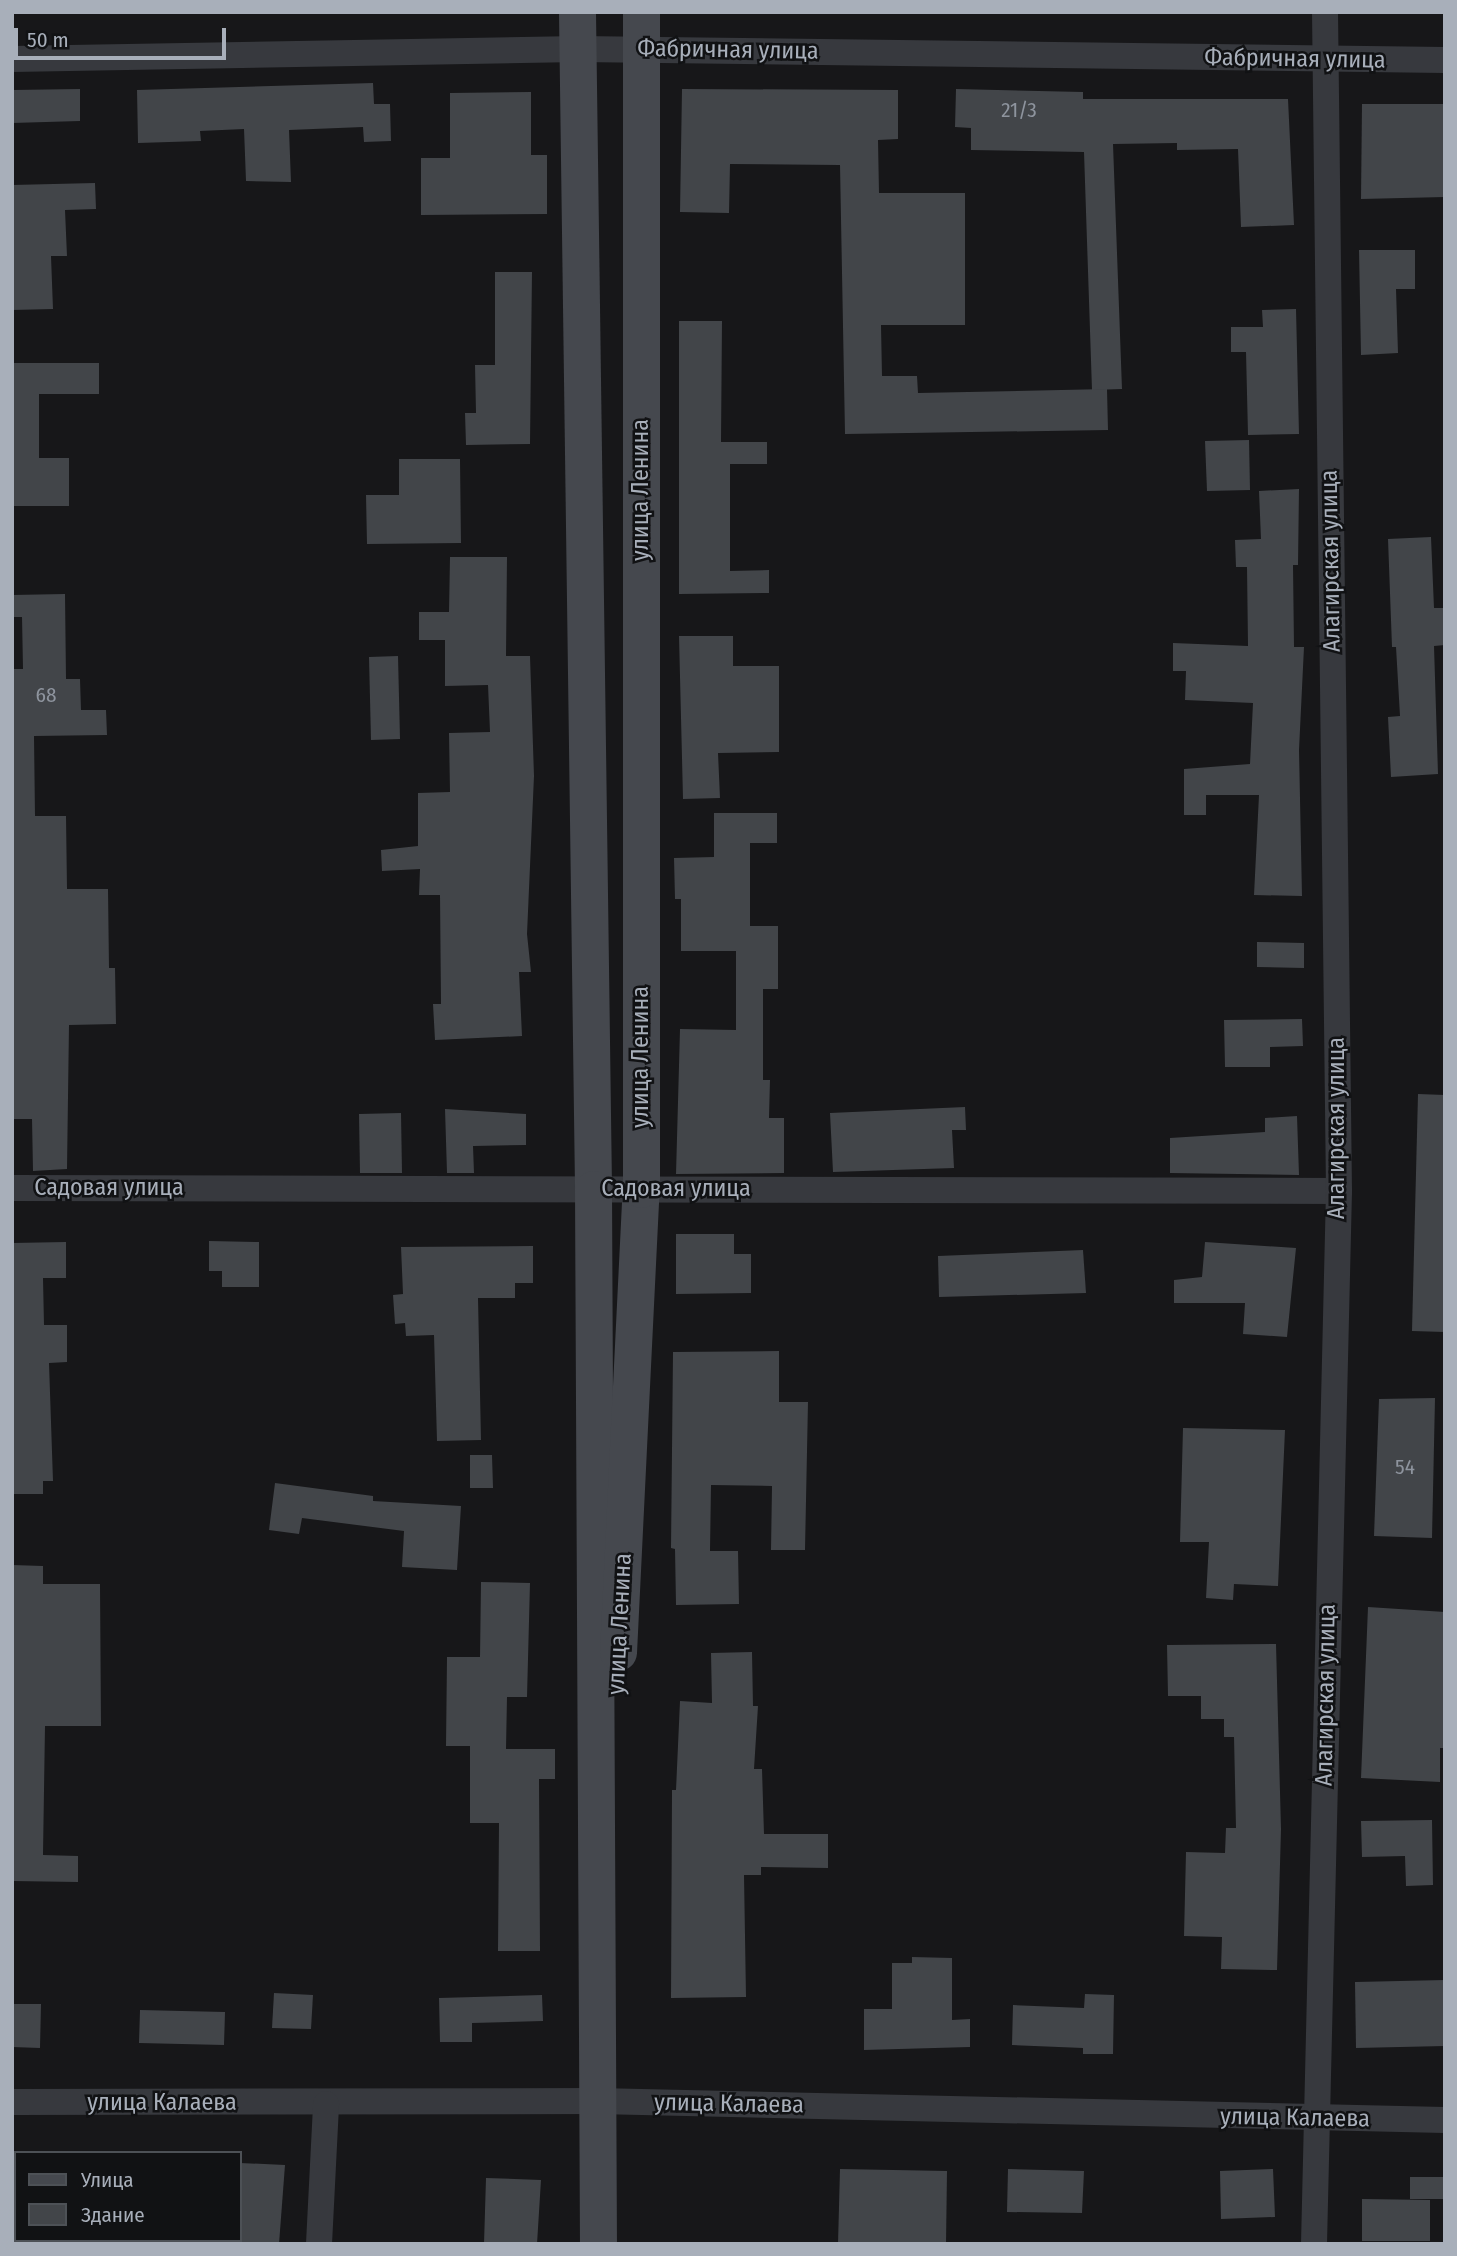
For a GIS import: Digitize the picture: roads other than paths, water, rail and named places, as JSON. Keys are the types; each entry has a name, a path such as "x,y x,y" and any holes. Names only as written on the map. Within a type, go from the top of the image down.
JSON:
{"street":[{"name":"улица Ленина","path":"577,12 593,1189 598,2244"},
{"name":"улица Ленина","path":"597,2101 640,1189 641,12"},
{"name":"Алагирская улица","path":"1314,2244 1339,1191 1325,12"},
{"name":"Фабричная улица","path":"12,59 641,49 1445,60"},
{"name":"Садовая улица","path":"12,1188 1339,1191"},
{"name":"улица Калаева","path":"12,2102 326,2104 597,2101 1445,2120"},
{"path":"318,2244 326,2104"}]}
